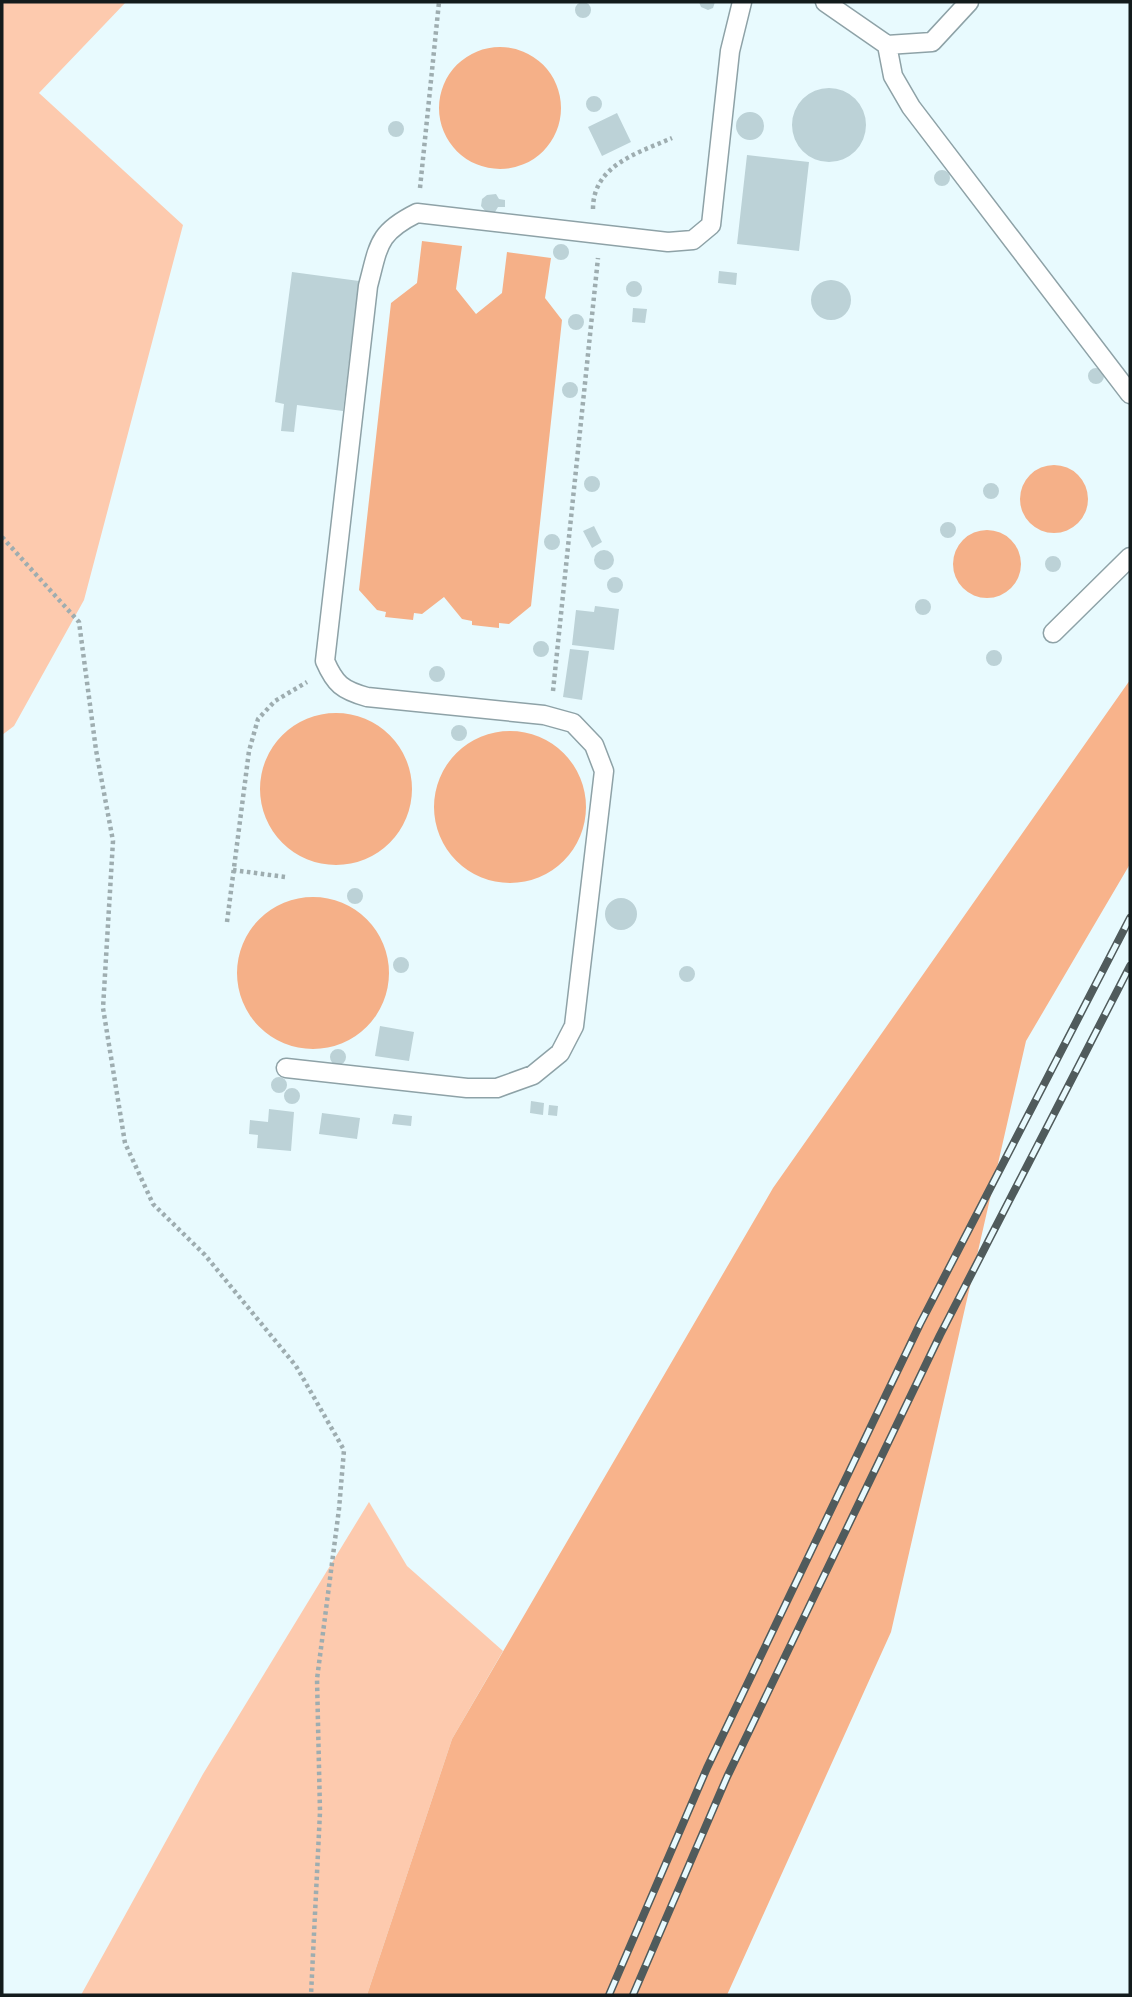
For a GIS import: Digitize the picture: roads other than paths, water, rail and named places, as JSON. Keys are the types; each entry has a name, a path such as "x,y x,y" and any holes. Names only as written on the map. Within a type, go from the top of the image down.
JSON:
{"lane":[{"path":"286,1068 467,1088 497,1088 533,1075 560,1053 574,1026 604,771 594,745 573,723 550,717 367,697 349,692 334,681 325,661 368,285 380,240 394,225 417,213 668,242 694,240 711,225 730,51 742,2"},
{"path":"825,2 887,45 932,42 970,2"},
{"path":"887,45 893,76 911,107 1130,394"},
{"path":"1053,633 1130,557"}],"railway":[{"path":"609,1995 707,1768 920,1324 1130,918"},
{"path":"633,1995 727,1777 940,1335 1130,966"}]}
